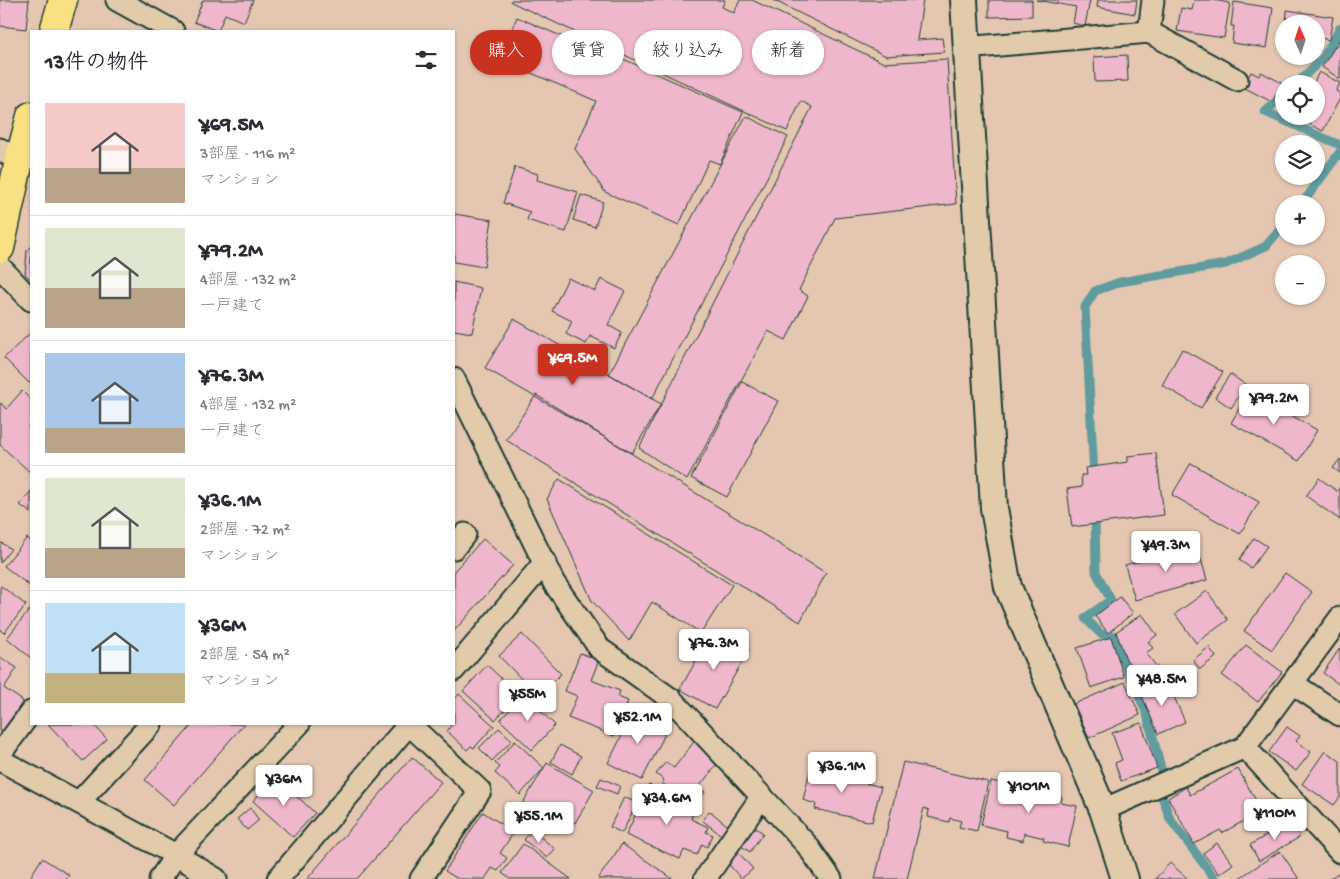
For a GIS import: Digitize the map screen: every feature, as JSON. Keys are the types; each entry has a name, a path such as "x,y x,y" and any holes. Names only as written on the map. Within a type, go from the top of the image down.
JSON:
{"highway":[{"path":"54,30 63,0"},
{"path":"0,248 10,155 30,118"}],"street":[{"path":"117,0 171,30"},
{"path":"964,0 965,48 994,508 1008,587 1103,810 1126,879"},
{"path":"1150,32 1153,0"},
{"path":"965,48 1150,32 1237,80"},
{"path":"0,266 30,299"},
{"path":"455,385 554,583 600,649 671,699 807,845 831,879"},
{"path":"455,669 545,562"},
{"path":"1103,810 1245,747 1292,683 1338,626"},
{"path":"1292,683 1340,715"},
{"path":"0,754 30,713"},
{"path":"80,802 149,725"},
{"path":"160,879 176,855 298,725"},
{"path":"278,879 408,725"},
{"path":"410,725 480,792 421,879"},
{"path":"1245,747 1340,852"},
{"path":"0,760 80,802 216,879"},
{"path":"705,879 762,796"}],"building":[{"path":"0,0 29,0 26,29 0,26"},
{"path":"203,0 253,0 244,22 225,14 218,30 215,30 194,22"},
{"path":"511,0 725,0 722,7 734,13 740,0 752,0 815,30 752,30 752,75 824,75 824,34 884,63 947,59 956,204 835,218 799,290 808,296 786,340 768,331 687,480 639,448 812,107 801,101 787,131 667,75 742,75 742,30 634,30 634,59 624,55 624,30 571,30 511,2"},
{"path":"773,0 923,0 917,40 942,38 944,52 886,56"},
{"path":"989,0 1032,0 1032,16 989,17"},
{"path":"1036,0 1090,0 1085,26 1073,23 1076,7"},
{"path":"1098,0 1137,0 1135,14 1097,7"},
{"path":"1194,0 1213,0 1230,3 1224,38 1177,31 1181,8 1192,10"},
{"path":"1234,2 1273,8 1267,48 1232,43 1234,26 1231,26"},
{"path":"1287,10 1320,15 1287,15"},
{"path":"1325,16 1333,17 1329,40 1325,39"},
{"path":"517,17 552,32 552,75 624,75 624,59 634,64 634,75 659,75 743,112 720,164 709,160 679,225 605,192 575,149 596,101 536,75 542,75 542,30 511,30"},
{"path":"1340,39 1340,79 1322,67"},
{"path":"1127,55 1128,81 1095,82 1094,57"},
{"path":"1251,72 1259,76 1261,72 1275,79 1275,96 1272,102 1243,87"},
{"path":"1325,75 1340,83 1336,91 1340,93 1340,98 1323,131 1311,125 1325,125"},
{"path":"746,116 788,137 652,399 609,374"},
{"path":"515,167 538,174 537,180 578,192 566,232 527,220 530,212 503,203"},
{"path":"581,195 603,202 595,227 573,220"},
{"path":"455,214 492,220 484,267 455,262"},
{"path":"30,247 30,279 25,274 27,250"},
{"path":"568,278 595,291 601,279 625,291 608,325 622,333 614,348 590,336 586,344 566,334 572,321 552,311"},
{"path":"455,282 481,288 472,333 455,330"},
{"path":"514,319 661,404 632,453 485,368"},
{"path":"30,333 29,383 4,358"},
{"path":"1182,349 1223,372 1201,408 1162,385"},
{"path":"1230,374 1246,385 1231,408 1215,397"},
{"path":"742,382 778,401 727,497 691,478"},
{"path":"22,391 30,399 30,424 28,427 30,429 30,472 0,445 1,403 6,409"},
{"path":"1249,391 1317,430 1299,461 1231,423"},
{"path":"536,395 826,573 800,622 506,440"},
{"path":"1156,453 1164,515 1072,527 1067,489 1082,487 1081,475 1086,475 1085,468 1128,462 1128,456"},
{"path":"1340,459 1340,473 1333,468"},
{"path":"1191,463 1259,502 1240,534 1172,495"},
{"path":"1319,478 1337,491 1340,487 1340,520 1306,496"},
{"path":"559,479 732,585 701,633 652,602 629,641 592,601 547,499"},
{"path":"30,492 30,512 20,505"},
{"path":"27,538 30,540 30,586 4,566"},
{"path":"1254,538 1267,546 1251,568 1239,560"},
{"path":"483,539 513,565 455,630 455,570"},
{"path":"0,542 11,549 0,563"},
{"path":"1197,545 1207,580 1135,600 1125,565"},
{"path":"1285,573 1312,592 1272,650 1244,631"},
{"path":"1,586 26,605 4,633 0,630"},
{"path":"1207,591 1228,620 1196,643 1175,614"},
{"path":"1120,597 1133,613 1108,633 1095,616"},
{"path":"30,609 30,657 7,638"},
{"path":"1142,614 1157,635 1148,642 1153,648 1146,653 1160,671 1144,683 1126,659 1116,632"},
{"path":"522,634 561,674 538,696 499,656"},
{"path":"721,635 749,650 715,709 680,689 705,645 712,649"},
{"path":"1111,637 1124,677 1091,688 1077,648"},
{"path":"1246,645 1282,672 1258,702 1222,675"},
{"path":"1209,647 1216,657 1200,669 1193,660"},
{"path":"1340,648 1340,685 1323,673"},
{"path":"580,653 599,660 591,680 620,691 618,697 628,701 614,736 568,718 577,696 565,691"},
{"path":"0,657 17,668 4,688 23,701 0,736"},
{"path":"487,665 519,695 495,720 463,691"},
{"path":"1174,668 1185,683 1176,689 1165,675"},
{"path":"1125,682 1140,715 1089,738 1074,704"},
{"path":"1161,682 1162,685 1168,683 1185,722 1158,734 1140,691"},
{"path":"459,694 494,726 474,748 471,746 467,750 447,731 451,725 455,725 455,699"},
{"path":"524,695 555,725 532,750 500,720"},
{"path":"643,712 664,722 659,731 665,734 642,780 608,763 633,714 640,718"},
{"path":"1141,723 1157,768 1121,781 1115,763 1122,760 1112,733"},
{"path":"49,725 94,725 107,739 83,761"},
{"path":"192,725 243,725 174,805 145,780"},
{"path":"1287,727 1300,736 1296,741 1311,752 1296,771 1269,752"},
{"path":"499,728 512,740 492,761 479,748"},
{"path":"696,739 721,759 699,787 705,792 693,808 662,783 664,780 656,774 666,762 674,768"},
{"path":"515,741 544,768 520,795 495,773 500,767 495,763"},
{"path":"560,745 581,756 572,774 551,762"},
{"path":"1325,751 1340,761 1340,797 1334,805 1302,784"},
{"path":"412,757 441,782 357,879 307,879"},
{"path":"903,762 988,782 977,831 959,827 961,821 950,818 949,822 928,817 929,810 924,808 907,879 875,879"},
{"path":"547,763 594,790 575,823 550,808 543,819 521,806"},
{"path":"811,766 866,778 866,783 881,787 872,822 815,809 816,804 803,800"},
{"path":"1238,769 1262,811 1222,833 1220,830 1194,844 1168,798 1186,787 1190,795"},
{"path":"275,776 315,813 293,837 253,801"},
{"path":"601,778 620,786 617,794 597,786"},
{"path":"991,781 1062,797 1061,803 1077,806 1068,847 1043,841 1044,838 1024,833 1023,841 1006,837 1007,831 981,825"},
{"path":"649,785 663,791 660,798 693,813 691,819 708,827 706,832 713,835 707,847 702,844 697,855 684,850 680,859 626,835"},
{"path":"624,797 637,803 622,833 610,827"},
{"path":"250,808 259,820 247,830 237,819"},
{"path":"710,811 728,826 721,835 702,820"},
{"path":"483,812 514,832 500,853 507,858 498,871 492,868 485,879 458,879 445,871"},
{"path":"1291,821 1300,837 1259,861 1250,845"},
{"path":"751,825 763,833 750,852 738,844"},
{"path":"532,830 555,849 547,858 524,840"},
{"path":"1217,843 1233,864 1219,874 1203,853"},
{"path":"523,844 571,879 510,879 502,873"},
{"path":"622,844 673,879 598,879"},
{"path":"737,851 753,869 741,879 726,861"},
{"path":"1280,851 1299,879 1238,879"},
{"path":"42,858 69,875 66,879 29,879"},
{"path":"1170,863 1188,879 1155,879"},
{"path":"1338,873 1340,879 1329,879"}],"waterway":[{"path":"1305,75 1324,57 1340,28"},
{"path":"1275,103 1265,112 1275,116"},
{"path":"1295,125 1340,145"},
{"path":"1309,195 1340,152"},
{"path":"1094,477 1085,307 1095,291 1120,282 1226,264 1266,246 1275,236"},
{"path":"1095,513 1096,572 1111,600 1085,618 1101,634 1112,635 1147,714 1162,772 1162,796 1170,819 1215,879"}]}
